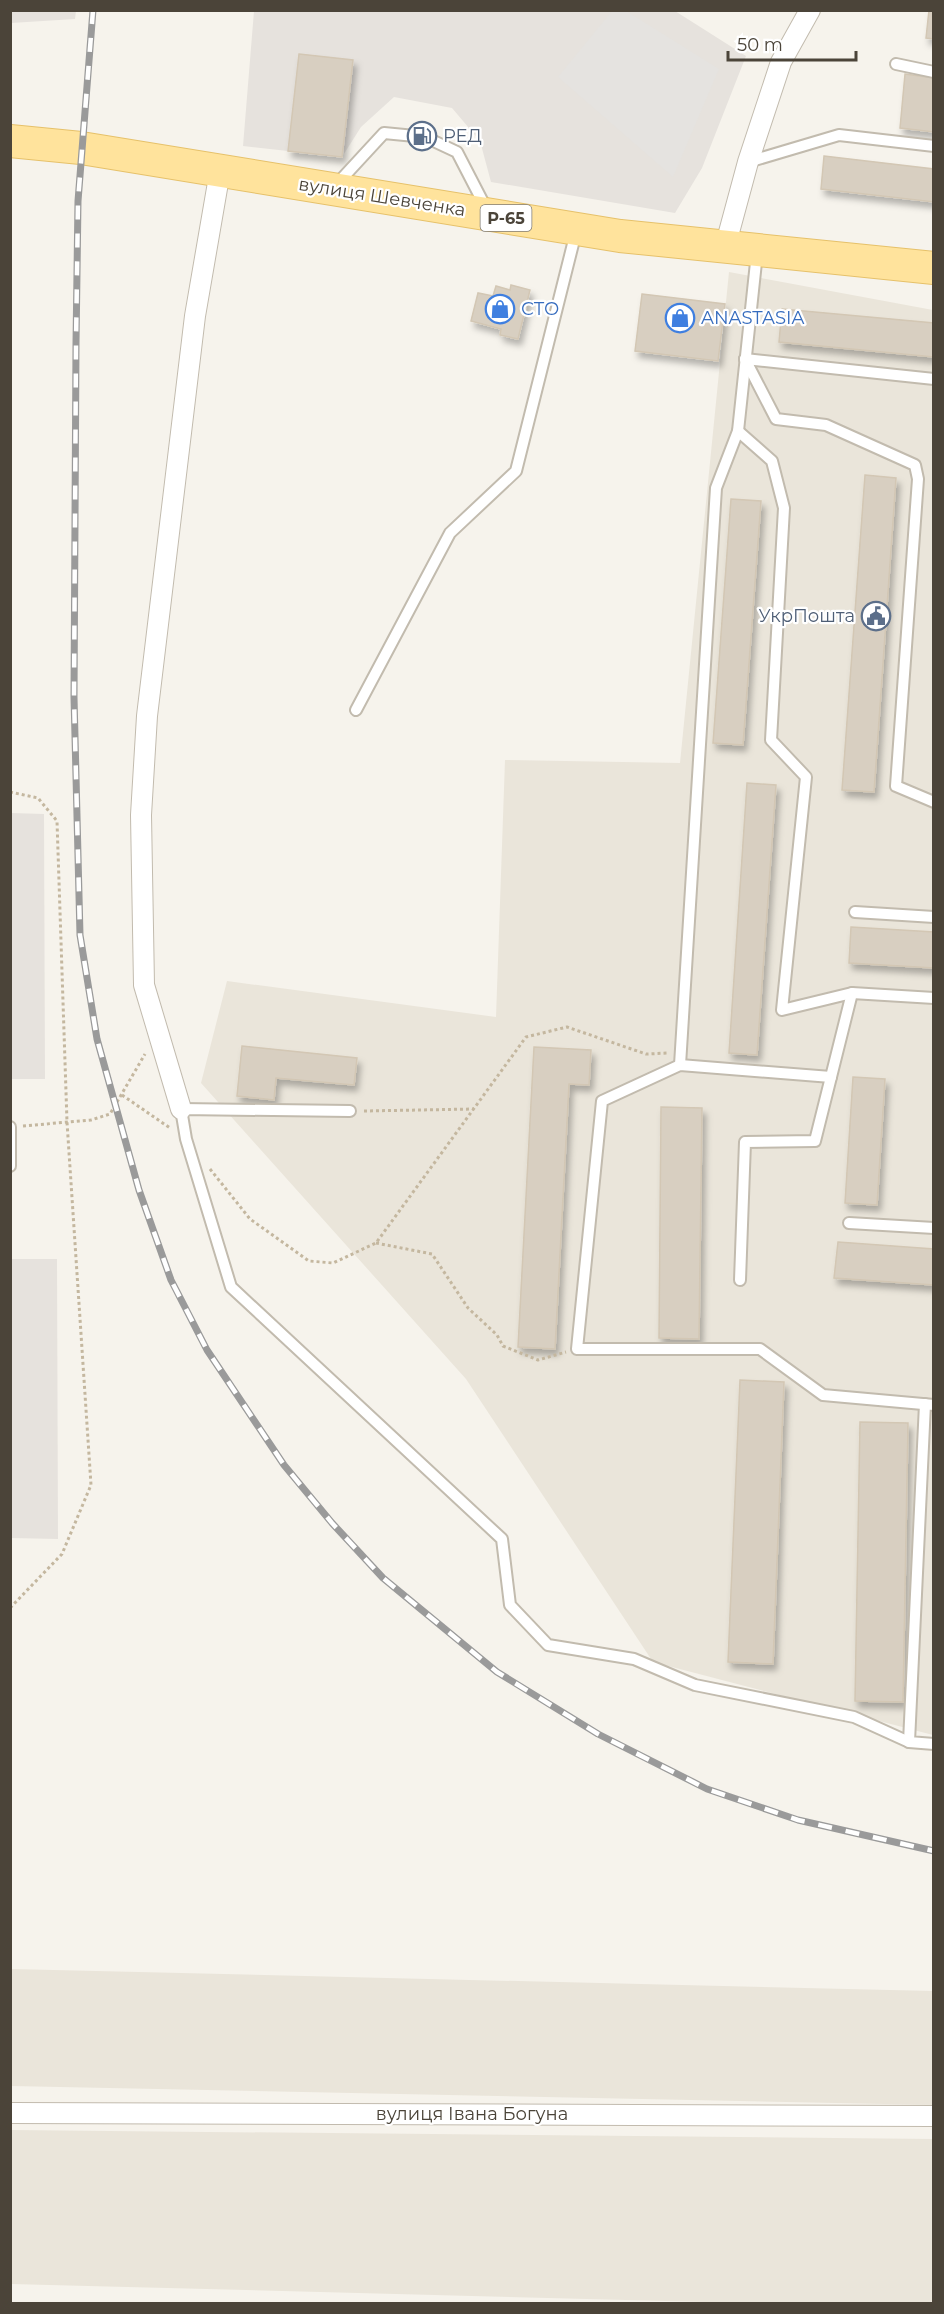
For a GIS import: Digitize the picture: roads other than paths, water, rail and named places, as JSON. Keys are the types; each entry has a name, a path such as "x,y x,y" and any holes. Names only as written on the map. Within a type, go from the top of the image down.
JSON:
{"main road":[{"name":"вулиця Шевченка","path":"10,141 81,148 620,236 933,268"}],"street":[{"path":"725,247 748,162 781,62 810,10"},
{"path":"181,1109 144,985 141,815 147,717 195,316 220,171"},
{"name":"вулиця Івана Богуна","path":"10,2113 933,2116"}],"lane":[{"path":"896,64 933,72"},
{"path":"332,189 384,133 425,137 457,152 490,215"},
{"path":"748,162 838,135 933,146"},
{"path":"356,710 450,533 516,471 577,229"},
{"path":"680,1065 716,488 738,430 757,250"},
{"path":"745,359 933,379"},
{"path":"745,359 776,419 826,425 915,465 918,479 896,786 933,802"},
{"path":"738,430 772,461 784,508 771,740 806,777 782,1010 852,993 933,998"},
{"path":"855,912 933,917"},
{"path":"740,1280 745,1143 815,1141 852,993"},
{"path":"831,1077 680,1065 602,1101 577,1348 760,1349 823,1395 929,1404 909,1742"},
{"path":"350,1111 181,1109 186,1138 231,1287 502,1539 510,1605 548,1645 634,1659 695,1685 855,1717 909,1742 933,1744"},
{"path":"10,1166 11,1127"},
{"path":"849,1223 933,1228"}],"railway":[{"path":"93,10 78,201 74,697 80,935 97,1039 139,1190 171,1280 207,1350 284,1465 332,1523 383,1578 497,1672 598,1734 707,1789 798,1820 934,1851"}],"place":[{"name":"РЕД","path":"422,136"},
{"name":"СТО","path":"500,309"},
{"name":"ANASTASIA","path":"680,318"},
{"name":"УкрПошта","path":"876,616"}]}
